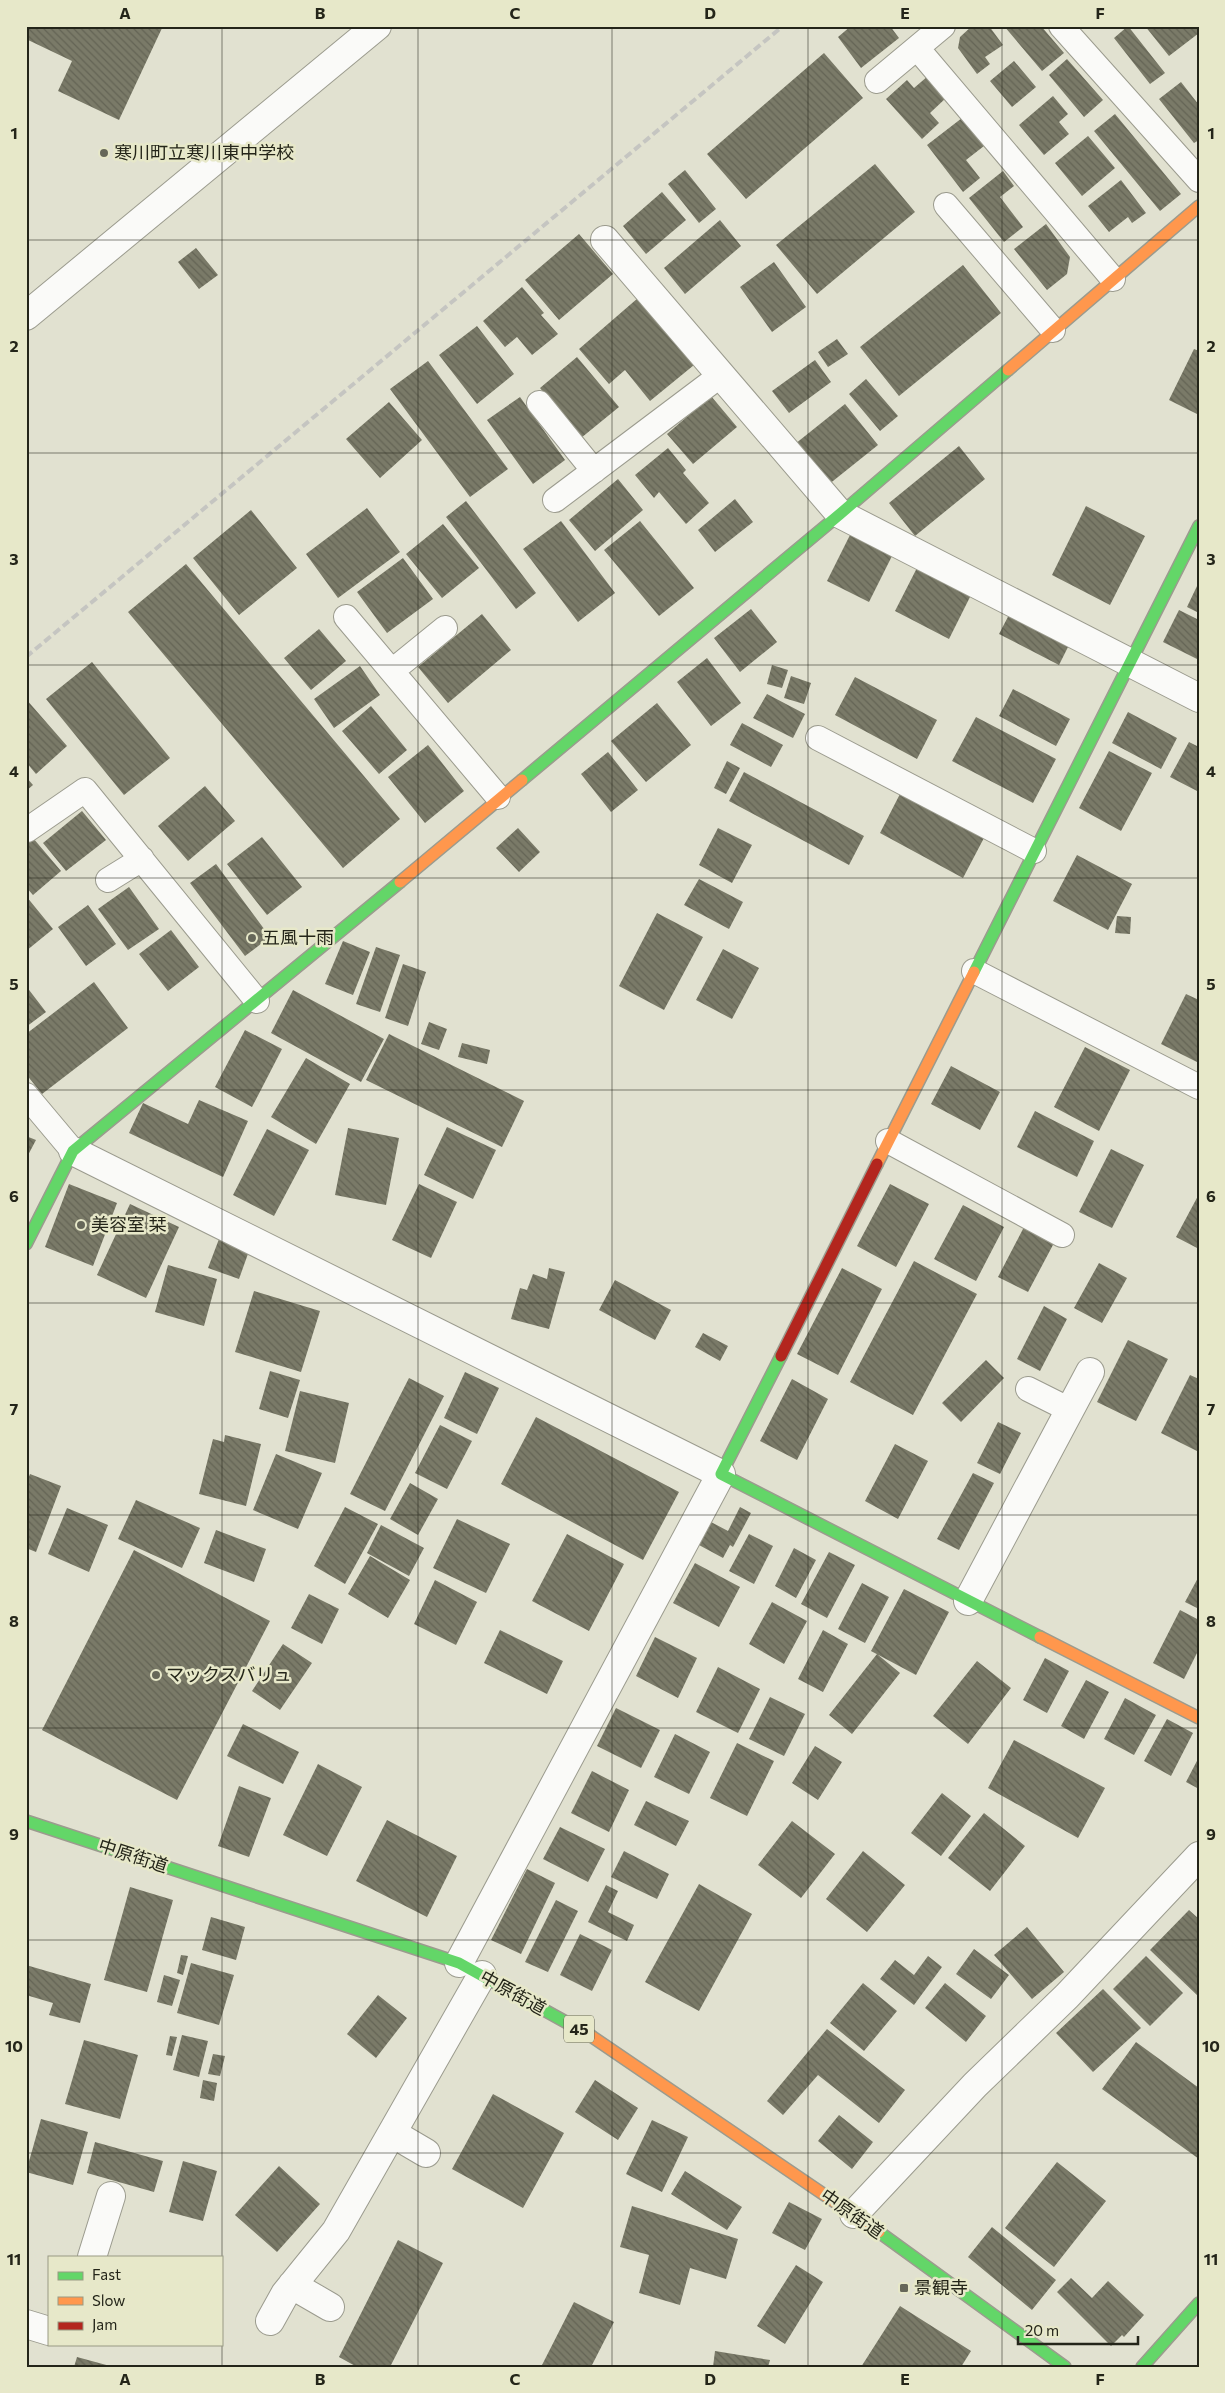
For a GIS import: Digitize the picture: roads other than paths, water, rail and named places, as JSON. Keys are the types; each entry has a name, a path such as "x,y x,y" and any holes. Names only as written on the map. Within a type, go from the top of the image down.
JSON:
{"street":[{"path":"26,316 377,26"},
{"path":"26,1244 73,1151 257,1001 498,797 840,514 1199,206"},
{"path":"605,240 840,514 1199,698"},
{"path":"270,2321 292,2285 336,2231 392,2133 471,1969 1128,663 1199,526"},
{"path":"73,1151 721,1474 1199,1718"},
{"path":"968,1601 1090,1372"},
{"name":"中原街道","path":"26,1821 471,1969 604,2044 854,2214 1065,2367"},
{"path":"854,2214 975,2085 1067,1996 1199,1856"},
{"path":"392,2133 426,2153"},
{"path":"92,2256 111,2196"},
{"path":"292,2285 330,2307"},
{"path":"1142,2367 1199,2303"},
{"path":"26,2324 48,2332"}],"lane":[{"path":"877,81 943,26"},
{"path":"1060,26 1199,180"},
{"path":"917,48 1114,279"},
{"path":"946,205 1053,330"},
{"path":"555,500 722,375"},
{"path":"538,403 594,471"},
{"path":"346,617 498,797"},
{"path":"392,670 445,628"},
{"path":"818,738 1034,850"},
{"path":"27,830 85,790 257,1001"},
{"path":"108,880 142,859"},
{"path":"974,971 1199,1087"},
{"path":"26,1095 73,1151"},
{"path":"888,1142 1062,1235"},
{"path":"1028,1389 1070,1410"}],"railway":[{"path":"26,657 783,26"}],"place":[{"name":"寒川町立寒川東中学校","path":"104,153"},
{"name":"五風十雨","path":"252,938"},
{"name":"美容室 栞","path":"81,1225"},
{"name":"マックスバリュ","path":"156,1675"},
{"name":"景観寺","path":"904,2288"}]}
